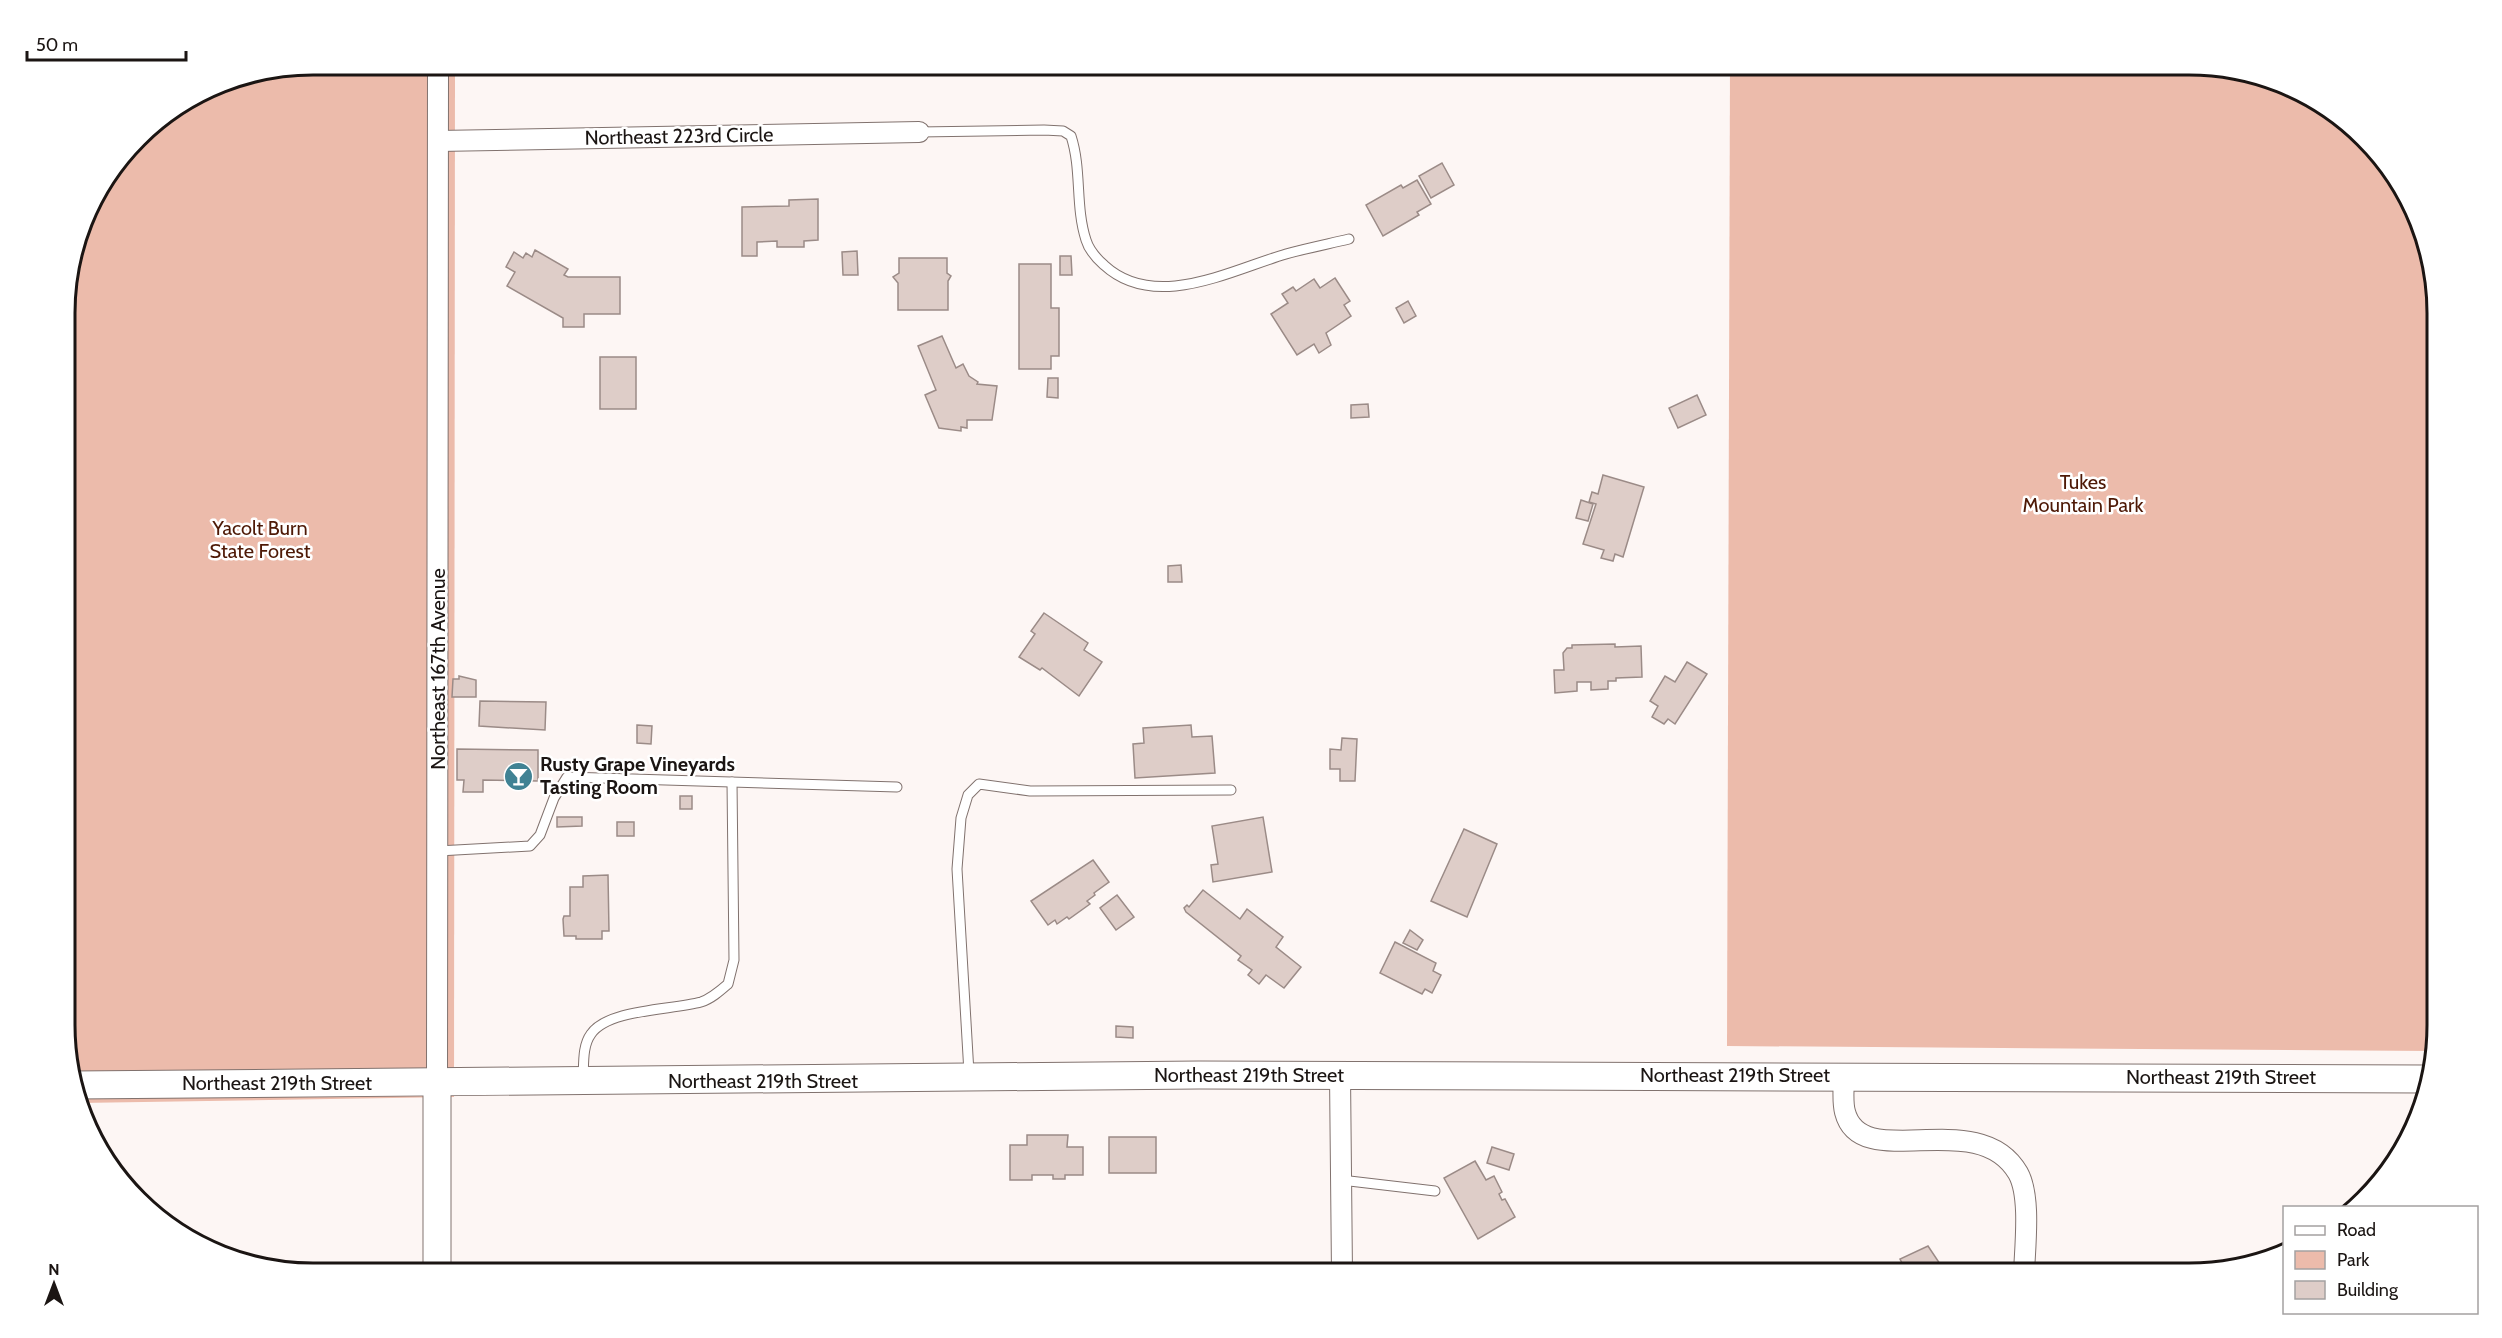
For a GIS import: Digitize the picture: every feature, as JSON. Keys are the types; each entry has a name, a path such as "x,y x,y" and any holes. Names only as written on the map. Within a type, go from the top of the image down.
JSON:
{"street":[{"name":"Northeast 167th Avenue","path":"437,1263 438,75"},
{"name":"Northeast 223rd Circle","path":"438,141 919,132"},
{"name":"Northeast 219th Street","path":"83,1085 1340,1075 1844,1075 2421,1079"},
{"path":"1340,1075 1342,1263"},
{"path":"1844,1075 1845,1113 1857,1131 1878,1141 1982,1142 2002,1153 2019,1174 2025,1204 2024,1263"}],"lane":[{"path":"919,132 1044,130 1063,131 1071,136 1078,158 1080,210 1086,241 1095,257 1114,275 1136,285 1166,287 1201,281 1288,253 1349,238"},
{"path":"438,851 530,846 540,835 554,798 567,777 897,787"},
{"path":"583,1082 586,1043 600,1025 615,1018 703,1002 728,984 734,960 732,782"},
{"path":"969,1079 957,869 961,818 968,795 979,784 1030,791 1231,790"},
{"path":"1341,1180 1435,1191"}],"green space":[{"name":"Yacolt Burn State Forest","path":"455,75 454,1097 88,1103 77,1056 75,1025 75,313 77,282 83,251 93,222 115,181 134,156 156,134 181,115 222,93 251,83 282,77"},
{"name":"Tukes Mountain Park","path":"1730,75 2189,75 2220,77 2251,83 2280,93 2321,115 2346,134 2368,156 2387,181 2409,222 2419,251 2425,282 2427,313 2425,1051 1727,1046"}],"building":[{"path":"1442,163 1454,185 1431,198 1419,176"},
{"path":"1417,180 1431,204 1417,212 1419,215 1383,236 1366,205 1401,185 1403,188"},
{"path":"818,199 818,240 804,241 804,247 777,247 777,241 757,242 757,256 742,256 742,207 789,206 789,200"},
{"path":"535,250 568,269 564,275 568,277 620,277 620,314 584,314 584,327 563,327 563,318 507,286 515,272 506,267 514,252 523,258 526,253 532,257"},
{"path":"857,251 858,275 843,275 842,252"},
{"path":"1060,256 1071,256 1072,275 1060,275"},
{"path":"899,258 947,258 947,273 951,276 948,281 948,310 898,310 898,283 893,277 899,273"},
{"path":"1019,264 1051,264 1051,308 1059,308 1059,356 1051,356 1051,369 1019,369"},
{"path":"1335,278 1350,301 1344,305 1351,316 1326,333 1331,345 1319,353 1314,344 1297,355 1271,314 1288,303 1282,294 1293,287 1296,291 1314,279 1320,288"},
{"path":"1408,301 1416,316 1404,323 1396,308"},
{"path":"942,336 956,368 963,364 969,376 978,382 977,384 997,386 992,420 967,420 967,428 961,427 961,431 939,428 925,395 936,390 918,346"},
{"path":"600,357 636,357 636,409 600,409"},
{"path":"1048,378 1058,378 1058,398 1047,397"},
{"path":"1697,395 1706,415 1678,428 1669,408"},
{"path":"1368,404 1369,417 1351,418 1351,405"},
{"path":"1603,475 1644,487 1623,557 1615,554 1613,561 1601,558 1604,550 1583,544 1596,504 1589,502 1592,492 1598,494"},
{"path":"1581,500 1593,504 1588,521 1576,518"},
{"path":"1181,565 1182,582 1168,582 1168,566"},
{"path":"1044,613 1088,643 1084,650 1102,662 1079,696 1042,668 1040,670 1019,657 1035,634 1031,631"},
{"path":"1615,644 1615,647 1641,646 1642,677 1616,678 1616,681 1608,681 1608,689 1591,690 1591,682 1577,682 1577,691 1555,693 1554,670 1564,670 1563,653 1567,648 1572,648 1572,645"},
{"path":"1687,662 1707,674 1675,724 1668,719 1664,724 1652,717 1658,706 1650,701 1665,676 1675,682"},
{"path":"459,676 476,680 476,697 452,697 453,679 459,679"},
{"path":"480,701 546,702 545,730 479,726"},
{"path":"637,725 652,726 651,744 637,743"},
{"path":"1191,725 1192,737 1212,736 1215,773 1135,778 1133,744 1144,743 1143,728"},
{"path":"1342,738 1357,739 1355,781 1340,781 1340,769 1330,769 1330,749 1341,750"},
{"path":"457,749 538,750 538,781 483,780 483,792 463,792 464,780 457,780"},
{"path":"680,796 692,796 692,809 680,809"},
{"path":"557,817 582,817 582,826 557,827"},
{"path":"1263,817 1272,872 1213,882 1211,865 1218,864 1212,826"},
{"path":"617,822 634,822 634,836 617,836"},
{"path":"1464,829 1497,844 1467,917 1431,901"},
{"path":"1093,860 1109,882 1087,901 1090,904 1069,919 1067,917 1057,924 1055,920 1048,925 1031,901"},
{"path":"608,875 609,931 602,931 602,939 576,939 576,936 564,936 563,919 564,916 570,916 570,887 583,887 583,876"},
{"path":"1203,890 1240,919 1247,909 1283,937 1276,947 1301,967 1284,988 1266,975 1259,984 1248,975 1252,970 1238,960 1241,956 1186,912 1184,908 1187,905 1189,907"},
{"path":"1117,895 1134,917 1116,930 1100,908"},
{"path":"1410,930 1423,940 1417,950 1403,943"},
{"path":"1395,942 1436,963 1433,971 1441,975 1432,993 1425,989 1422,994 1380,973"},
{"path":"1116,1026 1133,1027 1133,1038 1116,1037"},
{"path":"1027,1135 1068,1135 1067,1147 1083,1147 1083,1175 1065,1175 1065,1179 1053,1179 1053,1175 1032,1175 1032,1180 1010,1180 1010,1145 1027,1145"},
{"path":"1109,1137 1156,1137 1156,1173 1109,1173"},
{"path":"1492,1147 1514,1154 1509,1170 1487,1163"},
{"path":"1475,1161 1486,1180 1494,1176 1502,1192 1499,1194 1502,1200 1505,1199 1515,1217 1478,1239 1444,1178"},
{"path":"1928,1246 1939,1263 1902,1263 1900,1259"}],"place":[{"name":"Rusty Grape Vineyards Tasting Room","path":"519,776"}]}
